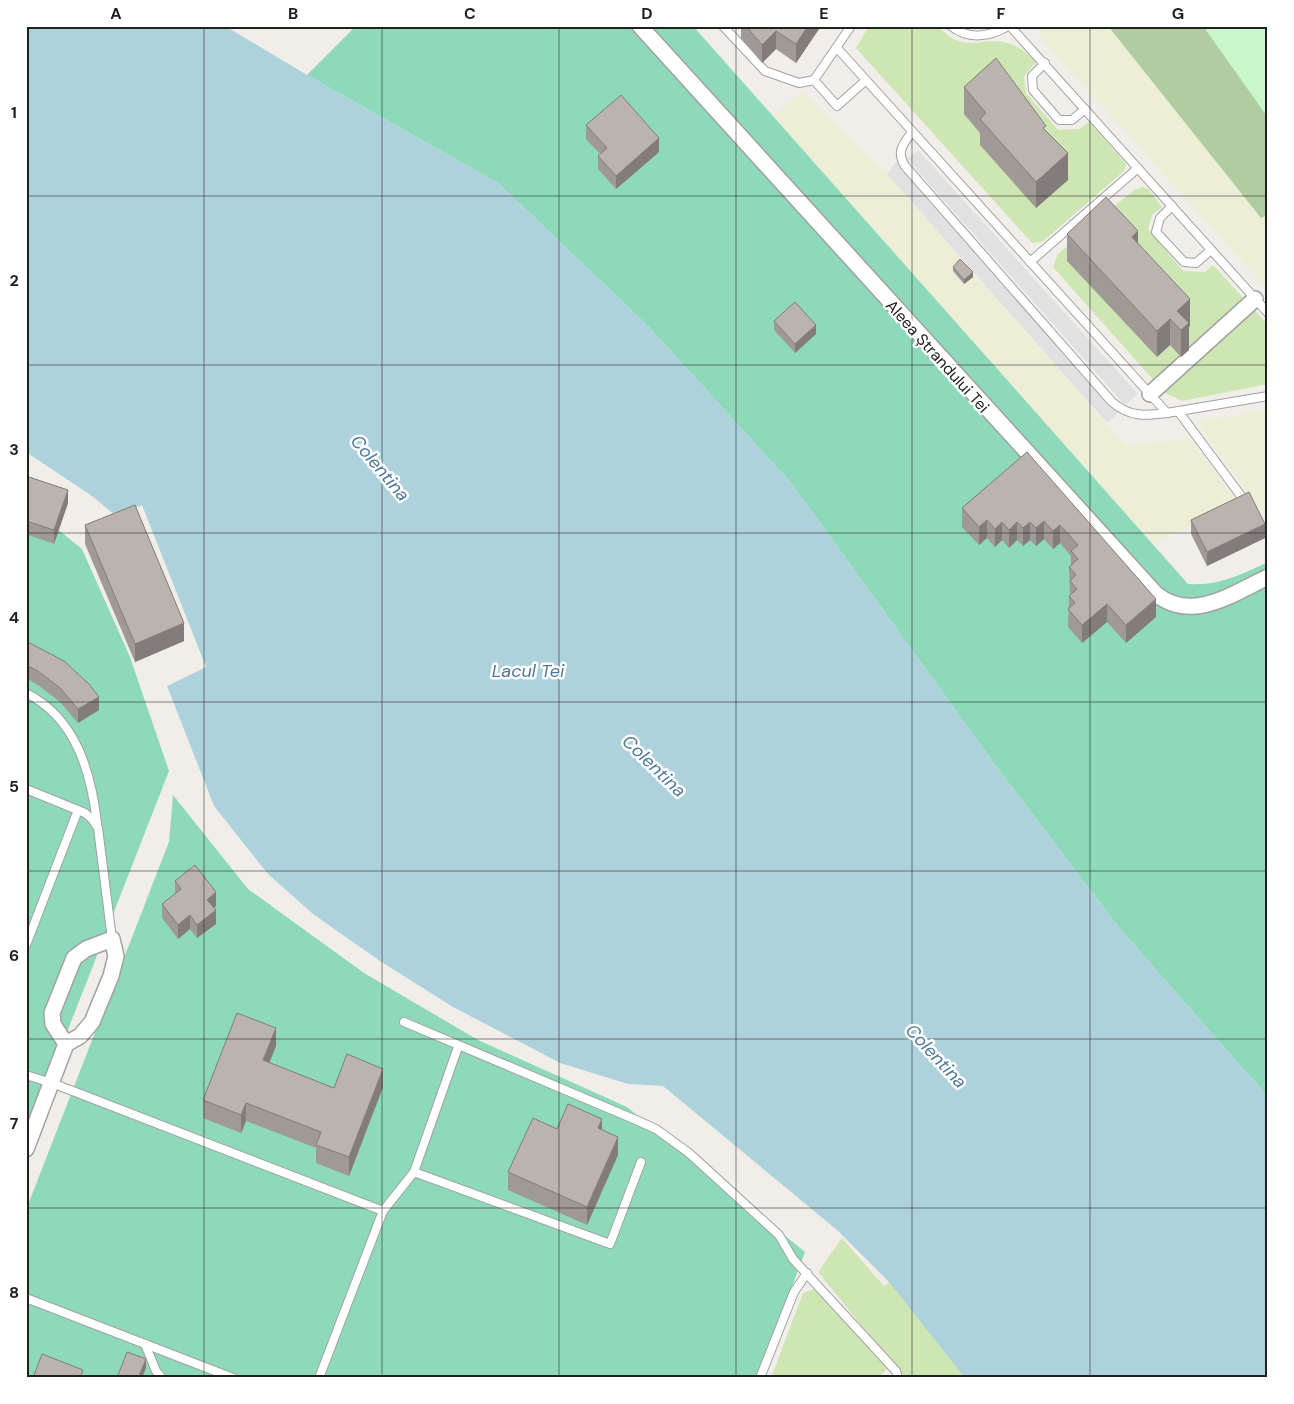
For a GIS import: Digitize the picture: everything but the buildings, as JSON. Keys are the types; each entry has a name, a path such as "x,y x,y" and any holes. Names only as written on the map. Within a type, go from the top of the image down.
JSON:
{"street":[{"name":"Aleea Ștrandului Tei","path":"640,26 1156,594 1166,602 1194,608 1222,599 1268,577"},
{"path":"1150,394 1255,299"},
{"path":"26,1149 66,1044 80,1036 92,1022 111,976 116,956 112,939 86,949 74,958 52,1013 53,1024 66,1044"}],"lane":[{"path":"723,26 765,72 799,84 814,80 851,26"},
{"path":"951,26 968,35 983,36 997,33 1009,26 1086,109 1268,313"},
{"path":"837,48 1167,413"},
{"path":"1044,63 1032,76 1033,90 1059,120 1072,120 1086,109"},
{"path":"814,80 837,106 865,81"},
{"path":"912,132 902,146 900,154 905,166 1112,402 1129,414 1143,416 1268,396"},
{"path":"1030,262 1138,168"},
{"path":"1172,206 1160,218 1156,232 1184,262 1196,263 1211,250"},
{"path":"1178,411 1244,500"},
{"path":"26,693 56,713 75,740 86,764 94,794 112,939"},
{"path":"26,789 78,810 92,819 98,828"},
{"path":"26,945 78,810"},
{"path":"404,1022 458,1047 656,1129 700,1163 779,1234 793,1259 896,1371 898,1378"},
{"path":"319,1378 384,1211 414,1172 458,1047"},
{"path":"26,1075 52,1083 384,1211"},
{"path":"414,1172 610,1244 641,1162"},
{"path":"760,1378 794,1292 807,1273"},
{"path":"26,1298 234,1378"},
{"path":"145,1344 156,1371 162,1378"}],"green space":[{"path":"356,26 693,26 1188,584 1220,581 1268,562 1268,1097 1120,929 998,769 792,484 647,325 498,183 307,75"},
{"path":"869,26 938,26 948,35 966,43 991,41 1018,47 1036,62 1024,76 1026,93 1058,130 1079,129 1089,122 1126,164 1124,171 1042,242 1032,243 856,48"},
{"path":"1035,26 1108,26 1261,217 1268,215 1268,290 1044,42"},
{"path":"1108,26 1268,26 1268,215 1261,218"},
{"path":"1203,26 1268,26 1268,118 1264,112"},
{"path":"802,92 887,174 1126,446 1189,439 1238,502 1153,544 773,116"},
{"path":"1143,187 1148,189 1162,207 1152,215 1148,229 1183,271 1205,272 1213,265 1268,325 1268,384 1182,401 1165,393 1053,267 1058,254 1134,190"},
{"path":"1268,410 1268,521 1197,422"},
{"path":"26,512 46,520 82,549 130,657 169,771 26,1137"},
{"path":"173,795 248,889 364,973 478,1040 627,1107 805,1252 758,1378 26,1378 26,1210 169,842"},
{"path":"842,1238 884,1286 893,1280 967,1378 904,1378 818,1272"},
{"path":"816,1288 887,1369 876,1378 771,1378 803,1293"}],"shaded area":[{"path":"918,150 1138,394 1125,405 907,159"},
{"path":"897,161 1118,413 1107,423 887,174"}],"water":[{"name":"Lacul Tei","path":"26,26 225,26 307,75 498,183 647,325 792,484 998,769 1120,929 1268,1097 1268,1378 965,1378 890,1283 837,1230 663,1086 628,1084 560,1063 453,1007 380,961 313,914 267,873 214,806 167,686 206,667 142,505 116,516 92,496 26,452"}],"water label":[{"name":"Colentina","path":"380,468"},
{"name":"Colentina","path":"654,766"},
{"name":"Colentina","path":"936,1056"}]}
